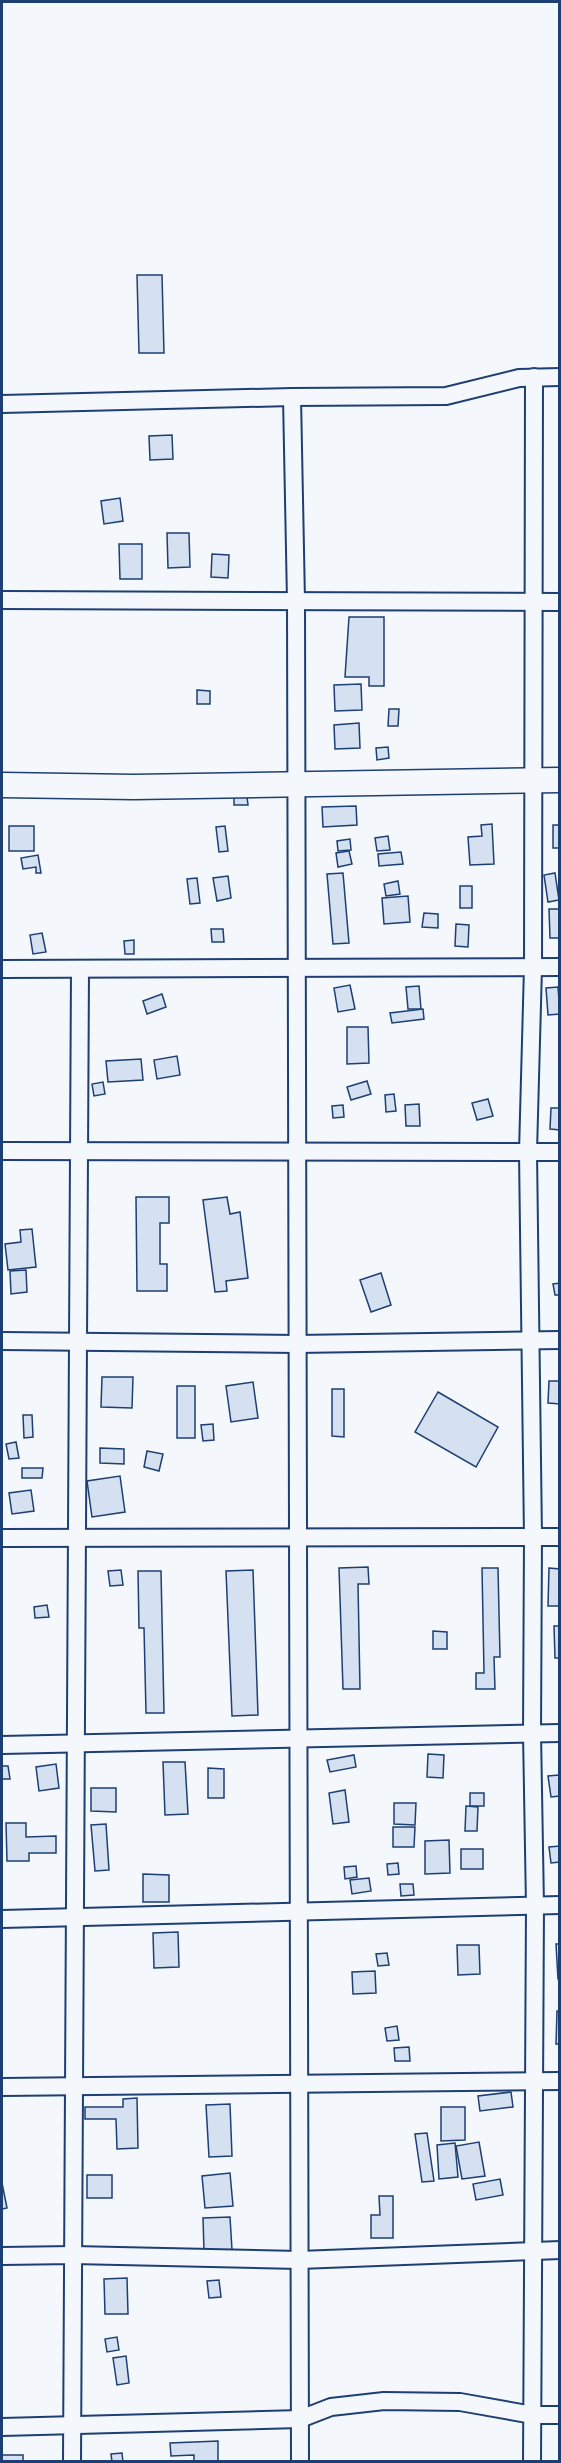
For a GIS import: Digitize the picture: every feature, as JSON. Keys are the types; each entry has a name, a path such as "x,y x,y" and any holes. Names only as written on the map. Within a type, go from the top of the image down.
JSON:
{"main road":[{"path":"2,785 296,786 560,780"}],"street":[{"path":"532,2462 535,1906 528,1152 533,967 534,377"},
{"path":"2,404 446,396 519,378 560,377"},
{"path":"292,397 296,601 300,2462"},
{"path":"2,600 560,602"},
{"path":"2,969 560,967"},
{"path":"72,2462 80,969"},
{"path":"2,1151 560,1152"},
{"path":"2,1341 297,1344 560,1340"},
{"path":"2,1538 560,1537"},
{"path":"2,1745 560,1733"},
{"path":"2,1919 560,1905"},
{"path":"2,2087 560,2081"},
{"path":"2,2256 73,2255 299,2260 560,2250"},
{"path":"2,2427 72,2427 300,2419 331,2407 384,2401 460,2402 532,2415 560,2415"}],"building":[{"path":"137,275 162,275 164,353 139,353"},
{"path":"172,435 173,459 150,460 149,436"},
{"path":"120,498 123,521 104,524 101,501"},
{"path":"167,533 189,533 190,567 168,568"},
{"path":"119,544 142,544 142,579 120,579"},
{"path":"212,554 229,555 228,578 211,577"},
{"path":"349,617 384,617 384,686 369,686 369,677 345,677"},
{"path":"361,684 362,710 335,711 334,685"},
{"path":"197,690 210,691 210,704 197,704"},
{"path":"389,709 399,709 398,726 388,726"},
{"path":"359,723 360,748 335,749 334,725"},
{"path":"388,747 389,758 377,760 376,748"},
{"path":"234,797 247,797 248,805 234,805"},
{"path":"356,806 357,825 323,827 322,807"},
{"path":"492,824 494,864 470,865 468,837 482,836 481,825"},
{"path":"553,825 560,825 560,848 553,848"},
{"path":"9,826 34,826 34,851 9,851"},
{"path":"225,826 228,851 219,852 216,827"},
{"path":"388,836 390,850 377,851 375,838"},
{"path":"350,839 351,850 338,851 337,841"},
{"path":"349,851 352,864 338,867 336,853"},
{"path":"401,852 403,864 379,866 378,854"},
{"path":"38,855 41,873 36,873 36,867 23,869 21,858"},
{"path":"343,873 349,943 333,944 327,874"},
{"path":"555,873 559,900 548,902 544,875"},
{"path":"228,876 231,898 217,901 213,878"},
{"path":"197,878 200,903 190,904 187,879"},
{"path":"398,881 400,894 386,896 384,884"},
{"path":"460,886 472,886 472,908 460,908"},
{"path":"408,896 410,922 384,924 382,898"},
{"path":"549,909 560,909 560,938 550,938"},
{"path":"424,913 438,914 438,928 422,927"},
{"path":"456,924 469,925 468,947 455,946"},
{"path":"211,929 223,929 224,942 212,942"},
{"path":"42,933 46,952 33,954 30,935"},
{"path":"134,940 134,954 125,954 124,941"},
{"path":"350,985 355,1009 338,1012 334,988"},
{"path":"419,986 421,1009 408,1009 406,987"},
{"path":"558,987 560,1014 548,1015 546,988"},
{"path":"162,994 166,1007 147,1014 143,1001"},
{"path":"423,1009 424,1019 392,1023 390,1013"},
{"path":"347,1027 368,1027 369,1063 347,1064"},
{"path":"177,1056 180,1075 157,1079 154,1060"},
{"path":"141,1059 143,1080 108,1082 106,1061"},
{"path":"367,1081 371,1094 351,1100 347,1087"},
{"path":"103,1082 105,1094 94,1096 92,1084"},
{"path":"394,1094 396,1111 386,1112 385,1095"},
{"path":"488,1099 493,1116 477,1120 472,1103"},
{"path":"419,1104 420,1126 406,1126 405,1105"},
{"path":"343,1105 344,1117 333,1118 332,1106"},
{"path":"551,1108 560,1108 560,1130 550,1129"},
{"path":"136,1197 169,1197 169,1223 160,1223 160,1264 167,1264 167,1291 137,1291"},
{"path":"227,1197 230,1214 240,1212 248,1278 226,1281 227,1291 215,1292 203,1200"},
{"path":"32,1229 36,1267 8,1270 5,1244 21,1242 20,1230"},
{"path":"26,1270 27,1292 11,1294 10,1271"},
{"path":"381,1273 391,1305 371,1312 360,1280"},
{"path":"560,1283 560,1295 555,1295 553,1284"},
{"path":"102,1377 133,1377 132,1408 101,1407"},
{"path":"549,1381 560,1381 560,1404 548,1403"},
{"path":"253,1382 258,1418 231,1422 226,1386"},
{"path":"177,1386 195,1386 195,1438 177,1438"},
{"path":"332,1389 344,1389 344,1437 332,1436"},
{"path":"438,1392 498,1427 476,1467 415,1432"},
{"path":"23,1415 32,1415 33,1437 24,1438"},
{"path":"213,1424 214,1440 203,1441 201,1425"},
{"path":"16,1442 19,1458 9,1459 6,1444"},
{"path":"100,1448 124,1449 124,1464 100,1463"},
{"path":"147,1451 163,1454 159,1471 144,1467"},
{"path":"22,1468 43,1468 42,1478 22,1478"},
{"path":"120,1476 125,1512 92,1517 87,1481"},
{"path":"31,1490 34,1511 12,1514 9,1493"},
{"path":"368,1567 369,1584 358,1584 360,1689 343,1689 339,1568"},
{"path":"482,1568 498,1568 500,1657 494,1657 495,1689 476,1689 476,1673 484,1673"},
{"path":"549,1568 560,1569 560,1606 548,1606"},
{"path":"121,1570 123,1585 110,1586 108,1571"},
{"path":"253,1570 258,1715 232,1716 226,1571"},
{"path":"138,1571 161,1571 164,1713 146,1713 144,1628 139,1628"},
{"path":"47,1605 49,1617 35,1618 34,1607"},
{"path":"554,1626 560,1626 560,1658 555,1658"},
{"path":"433,1631 447,1632 447,1649 433,1649"},
{"path":"428,1754 444,1755 443,1778 427,1777"},
{"path":"354,1755 356,1767 330,1772 327,1760"},
{"path":"163,1762 185,1762 188,1814 165,1815"},
{"path":"56,1764 59,1788 39,1791 36,1767"},
{"path":"2,1766 8,1766 10,1779 2,1779"},
{"path":"208,1768 224,1769 224,1798 208,1798"},
{"path":"559,1775 560,1796 551,1797 548,1776"},
{"path":"91,1788 116,1788 116,1812 91,1811"},
{"path":"345,1790 349,1822 333,1824 329,1793"},
{"path":"470,1793 484,1793 484,1806 470,1806"},
{"path":"394,1803 416,1803 415,1825 394,1824"},
{"path":"466,1806 478,1807 477,1831 465,1831"},
{"path":"6,1823 26,1823 26,1837 56,1836 56,1853 29,1853 29,1861 7,1861"},
{"path":"106,1824 109,1870 95,1871 91,1825"},
{"path":"393,1827 415,1827 414,1847 393,1847"},
{"path":"449,1840 450,1873 425,1874 425,1841"},
{"path":"560,1846 560,1862 551,1863 549,1847"},
{"path":"461,1849 483,1849 483,1869 461,1869"},
{"path":"398,1863 399,1874 388,1875 387,1864"},
{"path":"356,1866 357,1877 345,1879 344,1867"},
{"path":"143,1874 169,1875 169,1902 143,1902"},
{"path":"369,1878 371,1891 352,1894 350,1880"},
{"path":"400,1884 413,1884 414,1895 401,1896"},
{"path":"178,1932 179,1967 154,1968 153,1933"},
{"path":"556,1944 560,1944 560,1979 558,1979"},
{"path":"457,1945 479,1945 480,1974 458,1975"},
{"path":"387,1953 389,1965 378,1966 376,1954"},
{"path":"375,1971 376,1993 353,1994 352,1972"},
{"path":"557,2011 560,2011 560,2044 556,2044"},
{"path":"397,2026 399,2040 387,2041 385,2028"},
{"path":"409,2047 410,2061 395,2061 394,2048"},
{"path":"511,2092 513,2107 480,2111 478,2096"},
{"path":"137,2098 138,2148 117,2149 116,2119 85,2119 85,2107 123,2107 123,2099"},
{"path":"230,2104 232,2156 209,2157 206,2105"},
{"path":"441,2107 465,2107 465,2140 441,2141"},
{"path":"427,2133 434,2181 422,2182 415,2134"},
{"path":"479,2142 485,2176 462,2179 456,2146"},
{"path":"455,2143 458,2177 439,2179 437,2145"},
{"path":"230,2173 233,2206 205,2208 202,2176"},
{"path":"87,2175 112,2175 112,2198 87,2198"},
{"path":"500,2179 503,2195 476,2200 473,2184"},
{"path":"2,2183 7,2208 2,2209"},
{"path":"379,2196 393,2196 393,2238 371,2238 371,2215 380,2215"},
{"path":"230,2217 232,2250 204,2251 203,2218"},
{"path":"127,2278 128,2314 105,2314 104,2279"},
{"path":"219,2280 221,2297 209,2298 207,2281"},
{"path":"117,2337 119,2350 107,2352 105,2339"},
{"path":"126,2356 129,2383 117,2385 113,2358"},
{"path":"218,2441 218,2462 194,2462 194,2455 171,2456 170,2443"},
{"path":"122,2453 123,2462 112,2462 111,2454"},
{"path":"2,2455 23,2455 23,2462 2,2462"}]}
